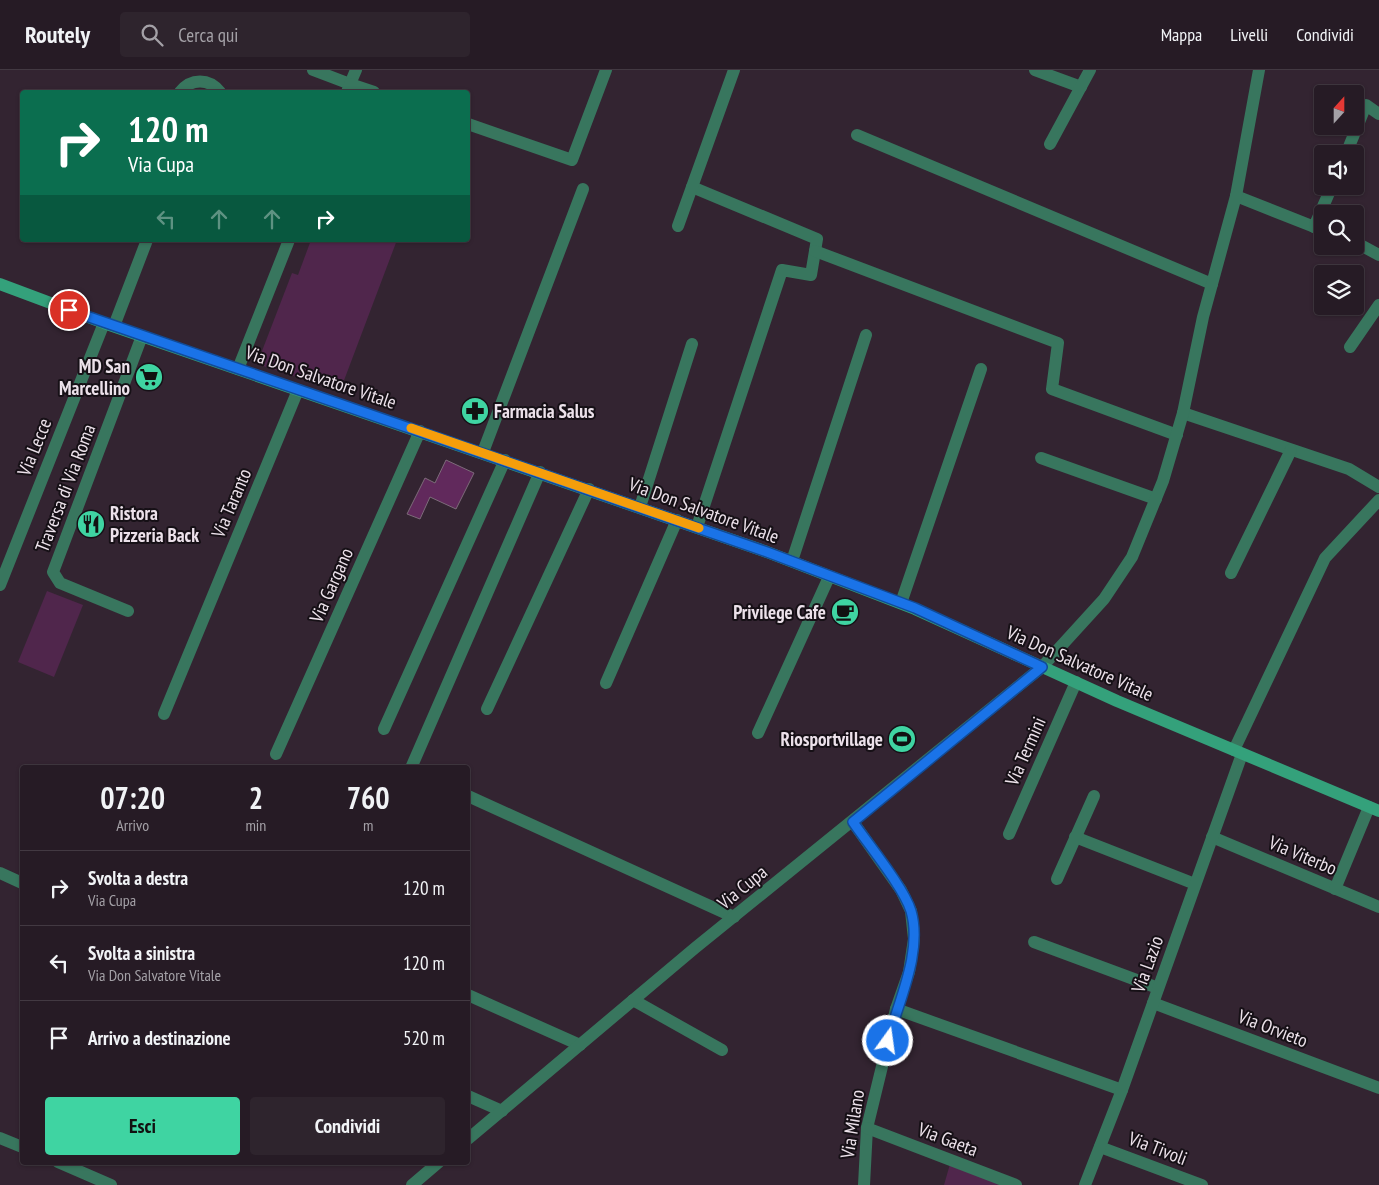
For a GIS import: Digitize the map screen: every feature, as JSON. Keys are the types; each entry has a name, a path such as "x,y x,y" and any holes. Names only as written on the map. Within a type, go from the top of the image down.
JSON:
{"street":[{"path":"313,70 349,88 362,90"},
{"path":"349,88 356,70"},
{"path":"470,125 572,160 606,70"},
{"path":"678,226 734,70"},
{"path":"1034,70 1081,87"},
{"path":"1050,144 1090,70"},
{"name":"Via Cupa","path":"470,1137 633,1000 1042,667 1104,599 1132,556 1156,499 1184,413 1203,317 1236,196 1259,70"},
{"path":"182,90 191,83 199,81 214,85 218,90"},
{"path":"1350,145 1366,106 1379,114"},
{"path":"857,134 1212,284"},
{"path":"692,188 817,239 810,275 782,270 697,527"},
{"path":"483,452 583,189"},
{"path":"1236,196 1314,226"},
{"name":"Via Lecce","path":"0,585 109,325 146,242"},
{"path":"238,368 288,242"},
{"path":"1364,247 1379,255"},
{"path":"815,251 1058,343 1052,389 1177,435"},
{"name":"Via Don Salvatore Vitale","path":"0,284 109,325 640,506 901,603 1076,682 1374,809"},
{"path":"1350,347 1379,305"},
{"path":"792,562 866,334"},
{"name":"Traversa di Via Roma","path":"128,611 60,583 53,572 142,336"},
{"path":"640,506 692,344"},
{"path":"901,603 981,369"},
{"name":"Via Taranto","path":"164,714 298,390"},
{"path":"1184,413 1349,469 1379,487"},
{"name":"Via Gargano","path":"276,754 420,431"},
{"path":"1231,574 1292,450"},
{"path":"1041,458 1156,499"},
{"path":"384,729 504,460"},
{"path":"412,765 540,472"},
{"path":"487,709 589,489"},
{"name":"Via Lazio","path":"1085,1185 1122,1090 1196,884 1238,752 1325,558 1379,500"},
{"path":"606,682 676,520"},
{"path":"758,733 829,576"},
{"name":"Via Termini","path":"1009,834 1076,682"},
{"path":"1057,879 1094,796"},
{"path":"470,797 734,917"},
{"path":"1335,889 1374,809"},
{"name":"Via Milano","path":"853,822 901,890 911,911 914,939 913,958 896,1009 867,1128 864,1185"},
{"path":"1075,837 1196,884"},
{"name":"Via Viterbo","path":"1212,837 1379,907"},
{"path":"0,873 20,882"},
{"path":"1034,942 1158,988"},
{"path":"470,996 580,1045"},
{"path":"633,1000 722,1050"},
{"name":"Via Orvieto","path":"1153,1003 1379,1088"},
{"path":"896,1009 1122,1090"},
{"path":"470,1097 502,1112"},
{"name":"Via Gaeta","path":"867,1128 1016,1185"},
{"path":"0,1138 20,1146"},
{"name":"Via Tivoli","path":"1100,1147 1202,1185"},
{"path":"65,1165 111,1185"},
{"path":"412,1185 435,1165"}],"shaded area":[{"path":"310,242 396,242 340,391 257,364 292,273 298,275"},
{"path":"47,591 83,605 54,677 18,662"},
{"path":"950,1164 1005,1185 944,1185"}],"building":[{"path":"446,460 474,473 456,509 430,497 420,519 407,514 425,478 435,483"}],"slow traffic":[{"path":"411,428 699,528"}],"place":[{"name":"MD San Marcellino","path":"149,377"},
{"name":"Farmacia Salus","path":"475,411"},
{"name":"Ristora Pizzeria Back","path":"91,524"},
{"name":"Privilege Cafe","path":"845,612"},
{"name":"Riosportvillage","path":"902,739"}],"route":[{"path":"69,310 767,552 915,608 1042,667 853,822 901,890 911,911 914,939 913,958 896,1009 888,1041"}]}
